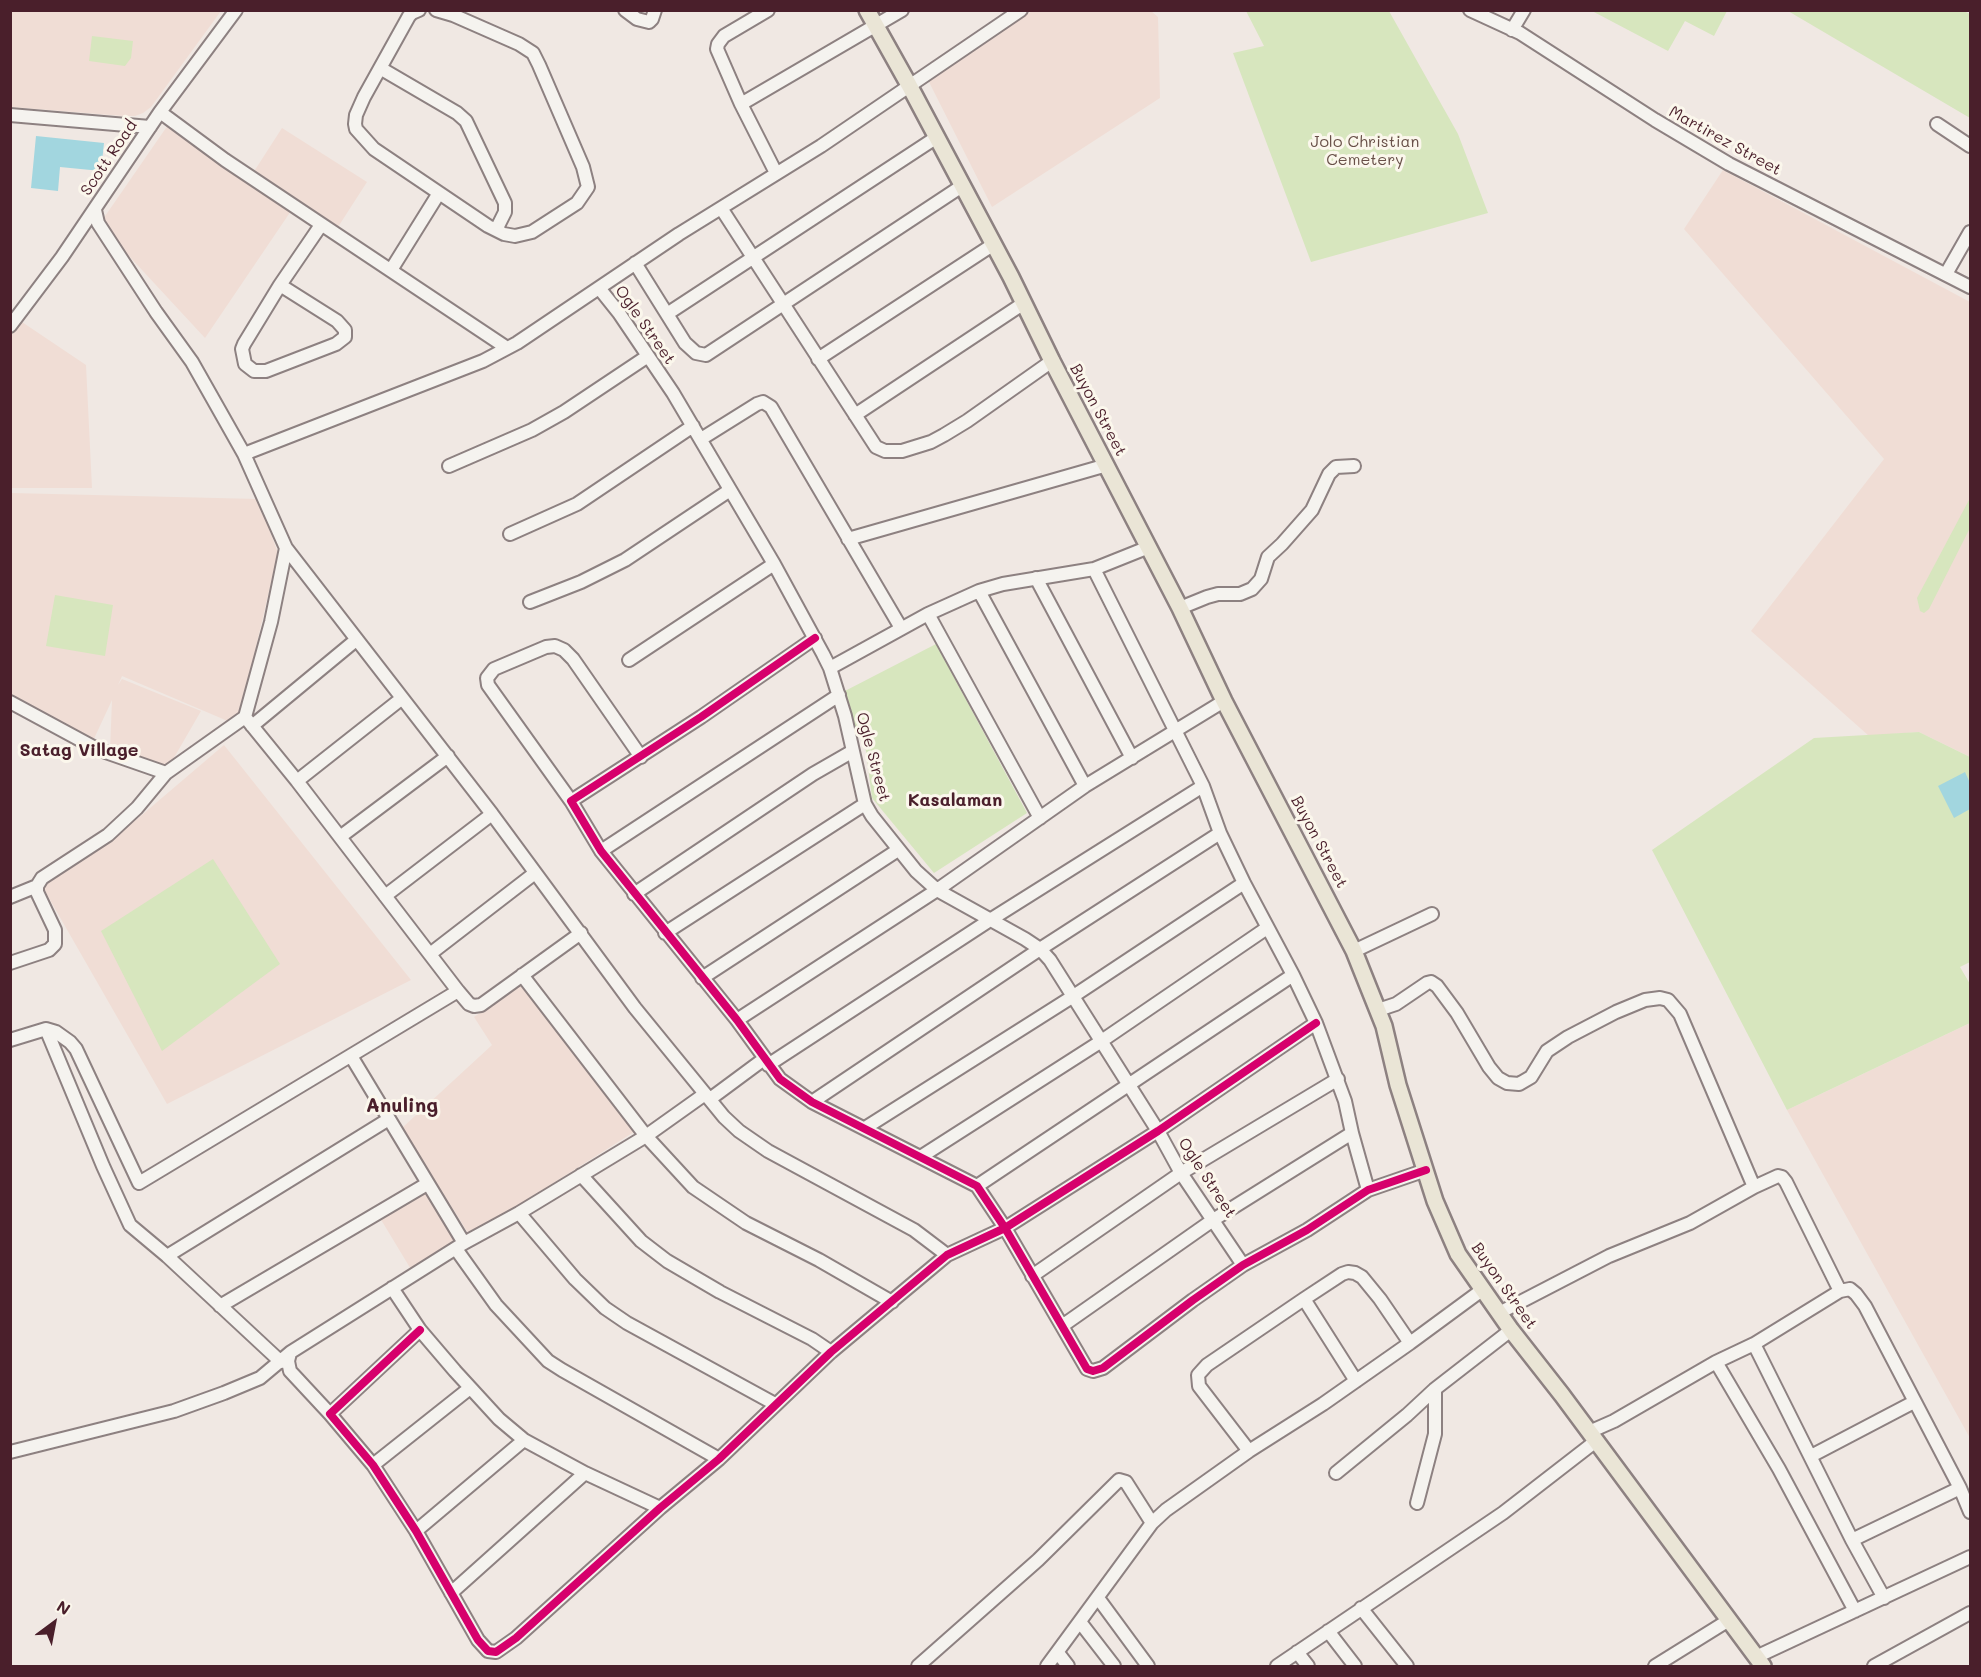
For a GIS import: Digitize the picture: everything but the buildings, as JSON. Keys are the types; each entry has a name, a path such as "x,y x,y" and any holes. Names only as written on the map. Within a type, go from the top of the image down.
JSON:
{"main road":[{"name":"Buyon Street","path":"867,10 994,244 1180,608 1224,701 1354,951 1378,1010 1398,1085 1434,1201 1458,1254 1510,1330 1593,1437 1760,1662"}],"street":[{"name":"Scott Road","path":"10,326 63,256 160,112 236,10"},
{"path":"419,10 409,16 358,109 356,129 374,149 496,230 515,236 532,232 580,200 588,187 543,74 532,53 507,38 436,10"},
{"path":"625,10 637,19 649,22 655,10"},
{"path":"768,10 724,36 717,49 741,104 776,173"},
{"path":"741,104 902,10"},
{"path":"244,454 483,361 507,348 635,263 821,146 1021,10"},
{"name":"Martirez Street","path":"1470,10 1512,30 1573,66 1655,120 1729,164 1971,287"},
{"path":"1512,30 1524,10"},
{"path":"380,68 457,113 466,121 505,202 505,212 496,230"},
{"path":"160,112 225,160 507,348"},
{"path":"10,115 150,127"},
{"path":"1937,124 1971,146"},
{"path":"667,314 937,137"},
{"path":"635,263 685,343 696,353 705,355 783,306 962,186"},
{"path":"391,270 439,193"},
{"path":"721,208 876,447 892,452 930,442 967,422 1052,361"},
{"path":"94,210 98,223 156,312 192,362 244,454 286,548 401,699 448,756 635,1008 724,1117 751,1140 908,1226 928,1239 947,1256"},
{"path":"280,285 337,321 345,330 345,337 336,344 277,367 266,371 254,371 244,364 243,347 280,285 321,225"},
{"path":"1946,274 1971,232"},
{"path":"818,360 994,244"},
{"name":"Ogle Street","path":"599,288 648,356 693,426 815,638 830,668 839,695 865,804 916,871 937,890 1040,949 1050,960 1158,1131 1181,1173 1243,1265"},
{"path":"855,415 1024,303"},
{"path":"449,466 532,430 564,412 648,356"},
{"path":"701,439 757,404 763,402 767,404 901,628"},
{"path":"510,534 577,504 693,426"},
{"path":"848,539 1107,465"},
{"path":"1180,608 1218,594 1240,594 1251,589 1261,579 1268,557 1308,516 1329,474 1336,467 1354,466"},
{"path":"530,602 581,582 625,560 730,490"},
{"path":"830,668 928,614 979,591 1003,584 1094,570 1149,547"},
{"path":"248,722 286,548"},
{"path":"629,660 774,564"},
{"path":"1094,570 1203,786 1220,833 1244,883 1316,1023 1338,1079 1368,1190"},
{"path":"1036,578 1132,758"},
{"path":"979,591 1085,786"},
{"path":"928,614 1040,818"},
{"path":"570,801 641,757 815,638"},
{"path":"10,897 37,886 42,878 121,824 166,773 248,722 356,640"},
{"path":"641,757 573,658 564,650 555,646 546,647 494,669 487,678 488,685 570,801 601,851 737,1020 766,1062 780,1078 812,1101 977,1186 1005,1228 1085,1367 1090,1371 1112,1362 1243,1265 1307,1230 1368,1190 1426,1170"},
{"path":"601,851 839,695"},
{"path":"297,781 401,699"},
{"path":"737,1020 937,890 1085,786 1224,701"},
{"path":"10,702 97,749 166,773"},
{"path":"248,722 297,781 469,1004 479,1006 581,933"},
{"path":"634,894 813,774 853,751"},
{"path":"340,837 448,756"},
{"path":"10,1452 174,1411 260,1378 291,1352 392,1288 766,1062 1203,786"},
{"path":"665,933 865,804"},
{"path":"385,896 492,814"},
{"path":"812,1101 1040,949 1220,833"},
{"path":"702,978 898,849"},
{"path":"430,954 535,873"},
{"path":"866,1128 1072,997 1244,883"},
{"path":"10,963 49,950 55,944 57,936 38,894 37,886"},
{"path":"1354,951 1432,914"},
{"path":"922,1156 1100,1042 1267,928"},
{"path":"522,975 646,1136 693,1187 726,1211 892,1302"},
{"path":"977,1186 1293,975"},
{"path":"1378,1010 1408,998 1427,982 1431,982 1437,986 1457,1013 1498,1078 1507,1083 1519,1084 1531,1077 1547,1051 1568,1037 1645,1000 1660,998 1668,1000 1680,1014 1754,1187"},
{"path":"10,1027 13,1039 46,1029 65,1037 76,1049 139,1183 458,991"},
{"path":"291,1352 288,1361 290,1371 373,1465 416,1531 483,1647 488,1651 496,1652 516,1638 660,1508 719,1459 831,1352 947,1256 1005,1228 1158,1131 1316,1023"},
{"path":"46,1029 130,1225 167,1256 281,1362"},
{"path":"351,1056 496,1305 548,1361 719,1459"},
{"path":"1032,1276 1181,1173 1338,1079"},
{"path":"167,1256 389,1119"},
{"path":"1062,1326 1213,1220 1352,1133"},
{"path":"582,1175 641,1241 667,1261 720,1292 812,1339 831,1352"},
{"path":"1499,1313 1609,1256 1690,1223 1778,1176 1784,1179 1840,1291"},
{"path":"220,1306 427,1184"},
{"path":"519,1213 575,1279 605,1308 627,1323 775,1404"},
{"path":"1249,1451 1199,1386 1198,1375 1207,1365 1304,1299 1342,1274 1355,1273 1362,1277 1380,1299 1410,1343"},
{"path":"392,1288 420,1330 470,1388 499,1419 524,1440 585,1473 660,1508"},
{"path":"1277,1666 1503,1512 1614,1421 1716,1362 1754,1344 1846,1289 1853,1291 1865,1306 1971,1512"},
{"path":"1047,1666 1152,1523 1190,1492 1356,1381 1482,1290"},
{"path":"1304,1299 1356,1381"},
{"path":"330,1414 420,1330"},
{"path":"1336,1473 1435,1389 1510,1330"},
{"path":"1754,1344 1852,1540 1884,1598"},
{"path":"1716,1362 1779,1469 1854,1611"},
{"path":"373,1465 470,1388"},
{"path":"1417,1503 1435,1434 1435,1389"},
{"path":"1811,1456 1914,1402"},
{"path":"416,1531 524,1440"},
{"path":"451,1593 585,1473"},
{"path":"918,1666 1038,1560 1119,1480 1126,1482 1152,1523"},
{"path":"1852,1540 1960,1488"},
{"path":"1760,1662 1854,1611 1971,1557"},
{"path":"1098,1598 1148,1666"},
{"path":"1361,1608 1407,1666"},
{"path":"1874,1666 1971,1613"},
{"path":"1655,1666 1729,1620"},
{"path":"1080,1622 1114,1666"},
{"path":"1328,1631 1355,1666"},
{"path":"1297,1652 1308,1666"},
{"path":"1058,1653 1068,1666"}],"shaded area":[{"path":"10,11 221,11 151,107 135,116 123,116 11,107"},
{"path":"1032,11 1151,11 1158,17 1160,98 992,207 928,80"},
{"path":"168,125 293,208 205,338 117,243 101,222"},
{"path":"282,128 367,182 338,227 253,173"},
{"path":"1723,170 1970,302 1970,757 1919,732 1869,736 1751,631 1884,459 1684,229"},
{"path":"19,320 86,365 92,488 11,488 10,332"},
{"path":"11,493 258,499 278,553 240,715 230,722 122,676 118,685 122,679 201,711 168,768 110,751 112,700 92,743 11,698"},
{"path":"224,745 411,980 167,1104 42,886 136,820"},
{"path":"522,984 637,1130 470,1236 402,1128 492,1045 474,1017"},
{"path":"1970,1023 1970,1438 1787,1110"},
{"path":"425,1190 458,1243 412,1271 380,1218"}],"green space":[{"path":"1727,10 1714,36 1685,21 1668,51 1592,11"},
{"name":"Jolo Christian Cemetery","path":"1246,11 1389,11 1458,134 1488,213 1311,262 1233,53 1264,46"},
{"path":"1788,11 1964,11 1970,14 1970,118"},
{"path":"92,36 133,41 131,58 125,66 89,61"},
{"path":"1970,498 1970,528 1929,609 1924,613 1920,611 1917,598"},
{"path":"55,595 113,605 105,656 46,646"},
{"path":"936,644 1027,813 934,873 872,798 866,751 841,693"},
{"path":"1919,732 1970,757 1970,962 1960,967 1970,984 1970,1023 1787,1110 1652,850 1814,738"},
{"path":"213,859 280,964 162,1051 101,931"}],"water":[{"path":"36,136 104,143 101,171 60,167 58,191 31,188"},
{"path":"1965,772 1970,783 1970,809 1954,818 1938,786"}],"cycle path":[{"path":"815,638 701,717 571,801 601,851 737,1020 780,1079 812,1102 977,1186 1005,1228 1087,1369 1093,1371 1103,1368 1243,1265 1307,1230 1368,1190 1426,1170"},
{"path":"420,1330 330,1414 373,1465 416,1531 478,1640 488,1651 496,1652 516,1638 660,1508 719,1459 831,1352 947,1255 1005,1228 1158,1131 1316,1023"}],"district":[{"name":"Satag Village","path":"79,750"},
{"name":"Kasalaman","path":"955,800"},
{"name":"Anuling","path":"402,1106"}]}
